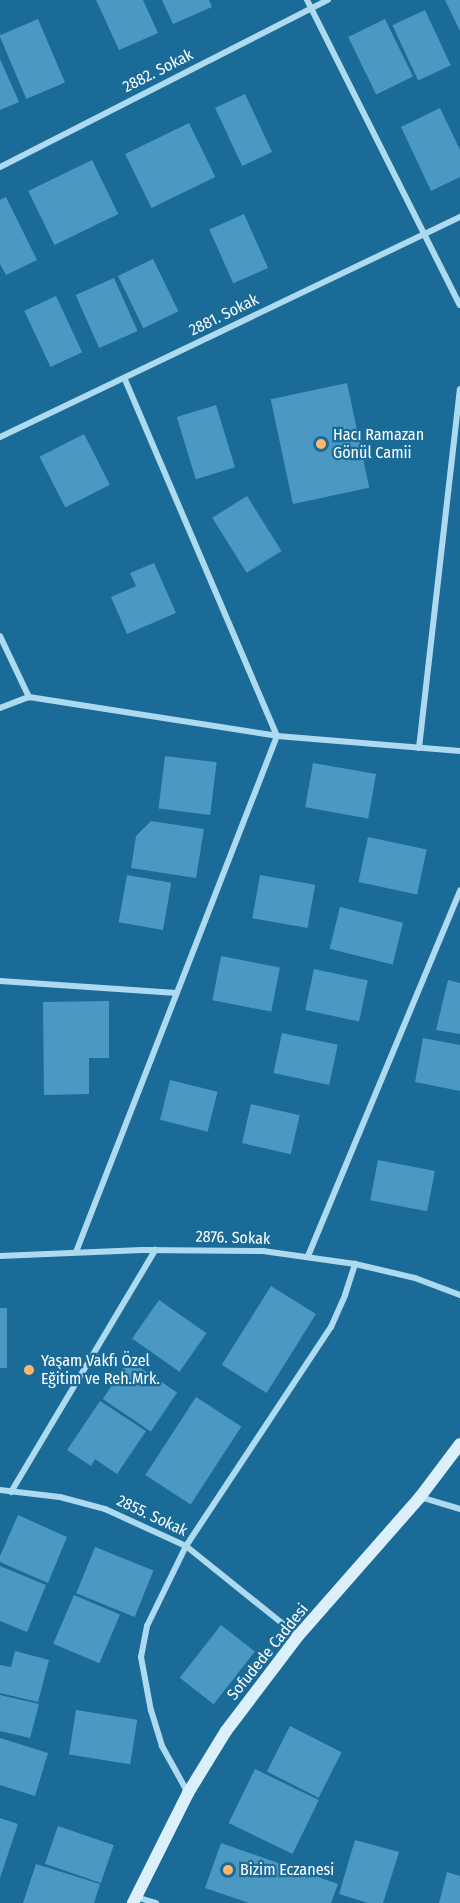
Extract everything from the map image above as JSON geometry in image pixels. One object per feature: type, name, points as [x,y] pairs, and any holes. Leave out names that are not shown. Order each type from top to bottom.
[{"type":"main road","name":"Sofudede Caddesi","points":[[134,1900],[188,1793],[226,1731],[298,1636],[420,1497],[460,1444]]},
{"type":"street","points":[[307,0],[460,305]]},
{"type":"street","name":"2882. Sokak","points":[[0,167],[328,0]]},
{"type":"street","name":"2881. Sokak","points":[[0,437],[460,217]]},
{"type":"street","points":[[76,1252],[277,736],[124,378]]},
{"type":"street","points":[[419,748],[460,389]]},
{"type":"street","points":[[453,455],[460,452]]},
{"type":"street","points":[[0,636],[29,697]]},
{"type":"street","points":[[0,708],[29,697],[277,736],[460,751]]},
{"type":"street","points":[[308,1256],[460,890]]},
{"type":"street","points":[[0,981],[177,993]]},
{"type":"street","points":[[11,1492],[155,1250]]},
{"type":"street","name":"2876. Sokak","points":[[0,1256],[155,1250],[263,1251],[355,1264],[415,1278],[460,1295]]},
{"type":"street","points":[[188,1793],[174,1773],[162,1746],[151,1711],[141,1657],[147,1626],[186,1546],[331,1327],[355,1264]]},
{"type":"street","name":"2855. Sokak","points":[[0,1490],[60,1497],[105,1509],[186,1546],[298,1636]]},
{"type":"street","points":[[420,1497],[460,1509]]},
{"type":"street","points":[[134,1900],[156,1903]]},
{"type":"building","points":[[96,0],[143,0],[158,33],[119,50]]},
{"type":"building","points":[[162,0],[209,0],[212,7],[173,24]]},
{"type":"building","points":[[445,0],[460,0],[460,31]]},
{"type":"building","points":[[425,10],[451,65],[418,80],[392,25]]},
{"type":"building","points":[[38,19],[65,83],[26,99],[0,35]]},
{"type":"building","points":[[385,19],[413,77],[376,94],[348,37]]},
{"type":"building","points":[[0,59],[19,102],[0,110]]},
{"type":"building","points":[[245,94],[272,152],[242,166],[215,108]]},
{"type":"building","points":[[440,108],[460,150],[460,177],[431,191],[401,127]]},
{"type":"building","points":[[189,123],[215,177],[151,208],[125,154]]},
{"type":"building","points":[[92,160],[118,214],[54,245],[28,191]]},
{"type":"building","points":[[6,197],[37,260],[6,275],[0,264],[0,200]]},
{"type":"building","points":[[244,214],[268,268],[233,283],[209,229]]},
{"type":"building","points":[[153,259],[178,311],[143,328],[118,276]]},
{"type":"building","points":[[114,278],[138,331],[99,348],[76,295]]},
{"type":"building","points":[[56,296],[82,352],[50,367],[24,311]]},
{"type":"building","name":"Hacı Ramazan Gönül Camii","points":[[347,383],[369,488],[293,504],[271,399]]},
{"type":"building","points":[[216,405],[235,467],[196,479],[177,417]]},
{"type":"building","points":[[84,434],[110,485],[65,507],[39,457]]},
{"type":"building","points":[[247,496],[281,551],[247,573],[212,518]]},
{"type":"building","points":[[154,563],[176,613],[127,634],[111,597],[136,586],[130,573]]},
{"type":"building","points":[[165,756],[217,762],[210,815],[159,809]]},
{"type":"building","points":[[313,763],[376,774],[368,818],[305,807]]},
{"type":"building","points":[[151,821],[204,829],[196,878],[131,868],[136,836]]},
{"type":"building","points":[[368,837],[427,849],[417,894],[358,882]]},
{"type":"building","points":[[127,875],[171,883],[163,930],[119,922]]},
{"type":"building","points":[[260,875],[315,885],[308,928],[252,918]]},
{"type":"building","points":[[340,907],[403,923],[393,964],[330,949]]},
{"type":"building","points":[[221,956],[280,967],[271,1012],[212,1000]]},
{"type":"building","points":[[314,969],[368,980],[359,1022],[305,1010]]},
{"type":"building","points":[[448,980],[460,983],[460,1034],[436,1030]]},
{"type":"building","points":[[109,1001],[109,1058],[89,1058],[89,1094],[44,1095],[43,1002]]},
{"type":"building","points":[[282,1033],[338,1045],[329,1085],[273,1073]]},
{"type":"building","points":[[423,1038],[460,1045],[460,1091],[415,1082]]},
{"type":"building","points":[[170,1080],[218,1092],[208,1132],[160,1120]]},
{"type":"building","points":[[251,1104],[300,1115],[291,1154],[242,1143]]},
{"type":"building","points":[[378,1160],[435,1171],[427,1211],[370,1200]]},
{"type":"building","points":[[271,1286],[316,1314],[267,1393],[222,1365]]},
{"type":"building","points":[[159,1300],[207,1333],[180,1372],[132,1339]]},
{"type":"building","points":[[0,1308],[7,1308],[7,1368],[0,1368]]},
{"type":"building","points":[[129,1360],[177,1392],[151,1431],[103,1399]]},
{"type":"building","points":[[196,1397],[241,1426],[191,1504],[145,1475]]},
{"type":"building","points":[[100,1401],[146,1431],[117,1474],[95,1459],[91,1466],[67,1450]]},
{"type":"building","points":[[18,1515],[67,1537],[48,1583],[0,1562],[0,1556]]},
{"type":"building","points":[[95,1547],[153,1571],[135,1617],[76,1593]]},
{"type":"building","points":[[0,1566],[46,1585],[27,1632],[0,1621]]},
{"type":"building","points":[[74,1595],[120,1615],[99,1663],[53,1644]]},
{"type":"building","points":[[221,1625],[255,1651],[214,1704],[180,1678]]},
{"type":"building","points":[[15,1651],[49,1660],[38,1702],[0,1693],[0,1665],[11,1667]]},
{"type":"building","points":[[0,1695],[39,1704],[30,1738],[0,1731]]},
{"type":"building","points":[[76,1710],[137,1720],[130,1764],[69,1754]]},
{"type":"building","points":[[290,1726],[342,1752],[319,1798],[267,1771]]},
{"type":"building","points":[[0,1738],[48,1753],[35,1796],[0,1785]]},
{"type":"building","points":[[255,1769],[319,1800],[293,1854],[229,1823]]},
{"type":"building","points":[[0,1818],[18,1824],[0,1878]]},
{"type":"building","points":[[58,1826],[114,1845],[101,1883],[45,1864]]},
{"type":"building","points":[[355,1840],[399,1852],[383,1903],[368,1903],[339,1894]]},
{"type":"building","points":[[221,1843],[338,1884],[331,1903],[249,1903],[205,1888]]},
{"type":"building","points":[[36,1864],[100,1884],[94,1903],[23,1903]]},
{"type":"building","points":[[447,1872],[460,1876],[460,1903],[439,1903]]},
{"type":"place","name":"Hacı Ramazan Gönül Camii","points":[[321,444]]},
{"type":"place","name":"Yaşam Vakfı Özel Eğitim ve Reh.Mrk.","points":[[29,1370]]},
{"type":"place","name":"Bizim Eczanesi","points":[[228,1870]]}]
